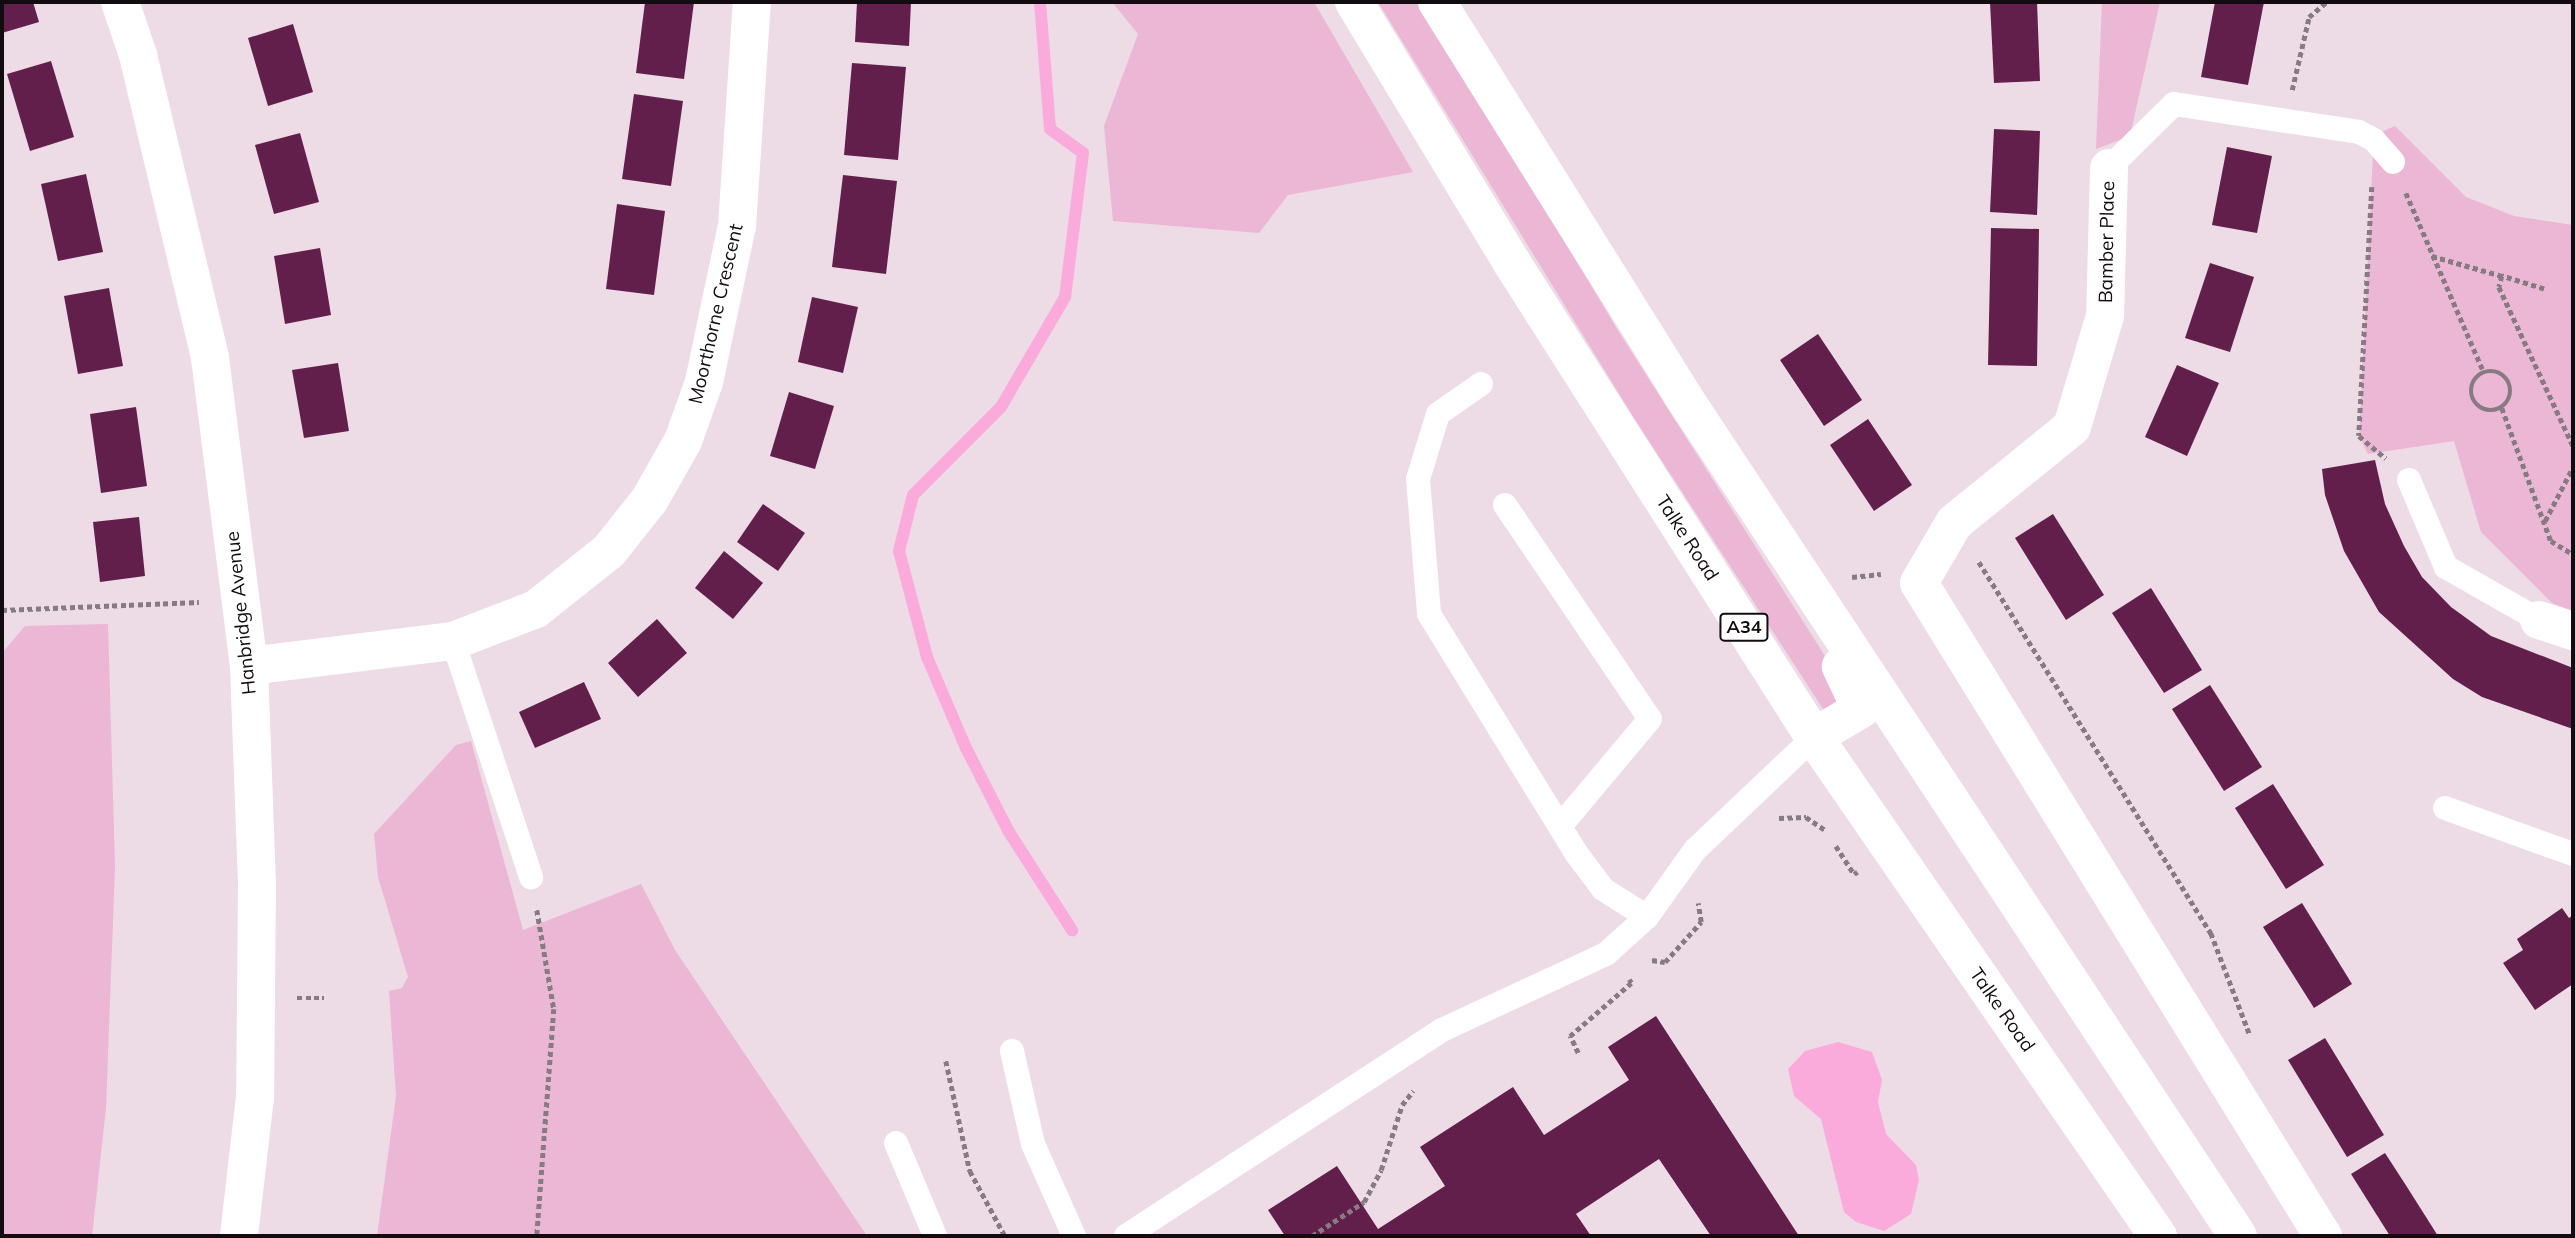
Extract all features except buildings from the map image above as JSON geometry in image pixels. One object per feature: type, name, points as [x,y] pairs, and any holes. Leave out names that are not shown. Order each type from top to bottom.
[{"type":"main road","name":"Hanbridge Avenue","points":[[120,2],[138,55],[210,358],[249,666],[257,883],[255,1097],[239,1236]]},
{"type":"main road","name":"Moorthorne Crescent","points":[[249,666],[453,641],[536,609],[609,551],[650,499],[683,441],[704,382],[737,226],[752,2]]},
{"type":"main road","name":"Talke Road","points":[[1354,2],[1512,263],[1814,737],[2158,1236]]},
{"type":"main road","points":[[1437,2],[1681,393],[2238,1236]]},
{"type":"main road","name":"Bamber Place","points":[[1954,523],[2072,427],[2105,316],[2109,168]]},
{"type":"main road","points":[[1681,393],[1861,702],[1859,712],[1814,737]]},
{"type":"main road","points":[[1954,523],[1919,583],[2323,1236]]},
{"type":"lane","name":"Bamber Place","points":[[2109,168],[2175,104],[2285,118],[2359,132],[2374,140]]},
{"type":"lane","points":[[2374,140],[2393,162]]},
{"type":"lane","points":[[1481,384],[1438,414],[1418,479],[1429,614],[1603,889],[1647,917]]},
{"type":"lane","points":[[2409,480],[2446,567],[2556,626]]},
{"type":"lane","points":[[1506,505],[1650,719],[1562,824]]},
{"type":"lane","points":[[453,641],[531,877]]},
{"type":"lane","points":[[1126,1236],[1442,1030],[1606,954],[1647,917],[1695,850],[1814,737]]},
{"type":"lane","points":[[2445,808],[2573,854]]},
{"type":"lane","points":[[1012,1051],[1033,1144],[1074,1236]]},
{"type":"lane","points":[[896,1143],[935,1236]]},
{"type":"path","points":[[2285,118],[2309,16],[2326,2]]},
{"type":"path","points":[[2374,140],[2359,436],[2409,480]]},
{"type":"path","points":[[2393,162],[2484,372]]},
{"type":"path","points":[[2432,256],[2544,289]]},
{"type":"path","points":[[2502,276],[2499,287],[2573,446]]},
{"type":"path","points":[[2497,371],[2508,379],[2510,398],[2502,408],[2489,411],[2473,400],[2471,386],[2484,372],[2497,371]]},
{"type":"path","points":[[2502,408],[2551,541],[2573,554]]},
{"type":"path","points":[[2545,522],[2573,467]]},
{"type":"path","points":[[1954,523],[2211,933],[2257,1054],[2227,1082]]},
{"type":"path","points":[[2,610],[242,601]]},
{"type":"path","points":[[1769,821],[1806,817],[1824,828],[1853,874],[1892,850]]},
{"type":"path","points":[[531,877],[554,1009],[537,1236]]},
{"type":"path","points":[[1641,961],[1665,962],[1701,922],[1697,893]]},
{"type":"path","points":[[1578,1053],[1570,1036],[1632,983],[1624,972]]},
{"type":"path","points":[[285,998],[324,998]]},
{"type":"path","points":[[946,1060],[970,1171],[1005,1236]]},
{"type":"shaded area","points":[[1112,2],[1314,2],[1413,172],[1288,195],[1259,233],[1113,221],[1104,126],[1138,34]]},
{"type":"shaded area","points":[[1378,2],[1423,2],[1617,329],[1855,703],[1829,718],[1634,418]]},
{"type":"shaded area","points":[[2102,2],[2160,2],[2130,136],[2096,149]]},
{"type":"shaded area","points":[[2395,126],[2466,197],[2514,216],[2573,225],[2573,611],[2552,603],[2481,532],[2454,441],[2368,454],[2359,436],[2374,135]]},
{"type":"shaded area","points":[[108,624],[115,867],[106,1108],[92,1236],[2,1236],[2,653],[25,626]]},
{"type":"shaded area","points":[[471,741],[523,930],[641,884],[675,950],[867,1236],[377,1236],[396,1096],[389,991],[402,988],[408,977],[378,877],[374,834],[456,745]]},
{"type":"shaded area","points":[[1838,1042],[1872,1052],[1882,1080],[1878,1102],[1886,1134],[1916,1165],[1919,1180],[1911,1214],[1884,1231],[1856,1222],[1844,1212],[1821,1119],[1794,1096],[1788,1069],[1805,1051]]},
{"type":"waterway","points":[[1040,2],[1050,129],[1083,153],[1065,297],[1001,407],[913,495],[899,551],[927,657],[966,748],[1009,832],[1072,930]]}]
